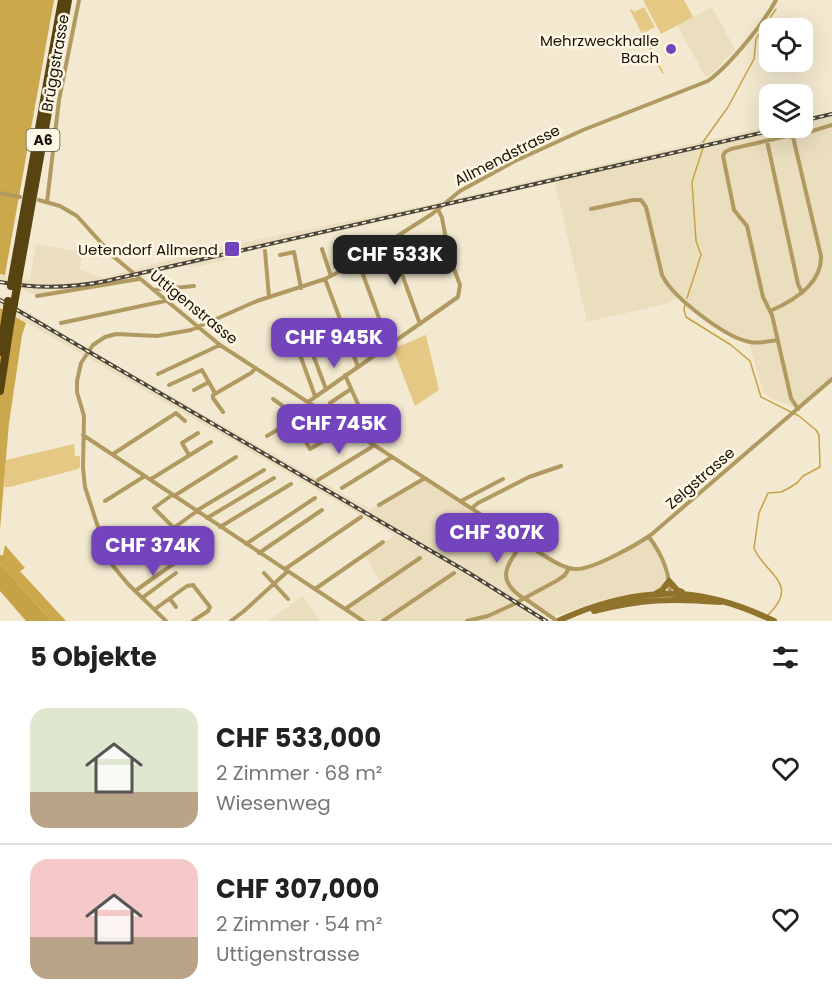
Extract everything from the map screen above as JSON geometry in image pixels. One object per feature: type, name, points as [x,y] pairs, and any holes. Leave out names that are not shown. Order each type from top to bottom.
[{"type":"highway","name":"A6","points":[[0,391],[14,283],[62,0]]},
{"type":"highway","name":"A6","points":[[14,283],[68,0]]},
{"type":"highway","name":"A6","points":[[0,352],[9,317]]},
{"type":"main road","points":[[655,594],[662,590],[669,581],[677,590],[686,594]]},
{"type":"main road","points":[[558,620],[610,602],[655,594],[727,603]]},
{"type":"main road","points":[[571,616],[628,603],[686,594],[716,598],[774,621]]},
{"type":"street","name":"Brüggstrasse","points":[[47,202],[60,100],[79,0]]},
{"type":"street","name":"Allmendstrasse","points":[[166,621],[117,573],[107,556],[84,483],[84,412],[77,392],[77,377],[83,359],[93,345],[116,333],[157,336],[198,327],[269,297],[331,276],[390,241],[438,209],[460,191],[527,154],[708,81],[737,51],[776,0]]},
{"type":"street","points":[[813,131],[832,125]]},
{"type":"street","points":[[787,138],[726,151],[723,156],[734,210],[747,226],[763,297],[771,311],[791,398],[797,410]]},
{"type":"street","points":[[771,311],[802,293],[819,270],[821,256],[794,138]]},
{"type":"street","points":[[767,141],[798,284],[802,293]]},
{"type":"street","points":[[0,193],[20,197]]},
{"type":"street","name":"Uttigenstrasse","points":[[39,200],[63,207],[77,216],[111,254],[220,345],[346,424],[374,445],[523,542]]},
{"type":"street","points":[[591,209],[641,200],[646,207],[662,275],[666,283],[702,317],[741,340],[757,343],[778,340]]},
{"type":"street","points":[[308,402],[455,300],[460,293],[460,285],[449,255],[438,209]]},
{"type":"street","points":[[390,241],[420,324]]},
{"type":"street","points":[[322,249],[331,276]]},
{"type":"street","points":[[266,251],[269,297]]},
{"type":"street","points":[[280,255],[294,252],[301,288]]},
{"type":"street","points":[[358,261],[389,345]]},
{"type":"street","points":[[37,296],[140,279]]},
{"type":"street","points":[[325,279],[358,367]]},
{"type":"street","points":[[154,290],[194,286]]},
{"type":"street","points":[[61,323],[166,300]]},
{"type":"street","points":[[308,339],[326,389]]},
{"type":"street","points":[[159,374],[220,345]]},
{"type":"street","points":[[300,355],[315,396]]},
{"type":"street","points":[[223,412],[213,398],[215,393],[256,368]]},
{"type":"street","points":[[169,386],[202,370],[215,393]]},
{"type":"street","points":[[273,399],[286,408],[310,449],[340,431],[360,411],[345,375]]},
{"type":"street","name":"Zelgstrasse","points":[[467,621],[488,616],[512,605],[561,579],[569,568],[579,570],[589,567],[649,537],[832,380]]},
{"type":"street","points":[[194,390],[209,382]]},
{"type":"street","points":[[330,403],[351,388]]},
{"type":"street","points":[[267,436],[314,406]]},
{"type":"street","points":[[113,454],[176,413],[185,421]]},
{"type":"street","points":[[189,455],[182,443],[198,433]]},
{"type":"street","points":[[83,435],[363,621]]},
{"type":"street","points":[[152,479],[211,442]]},
{"type":"street","points":[[318,480],[374,445]]},
{"type":"street","points":[[342,488],[392,457]]},
{"type":"street","points":[[236,458],[154,508],[173,527],[264,470]]},
{"type":"street","points":[[472,508],[524,479],[561,466]]},
{"type":"street","points":[[105,501],[146,476]]},
{"type":"street","points":[[207,518],[274,478]]},
{"type":"street","points":[[379,505],[425,478]]},
{"type":"street","points":[[461,501],[502,479]]},
{"type":"street","points":[[220,527],[291,484]]},
{"type":"street","points":[[246,544],[315,498]]},
{"type":"street","points":[[259,553],[322,510]]},
{"type":"street","points":[[231,621],[274,584],[286,570],[361,517]]},
{"type":"street","points":[[649,537],[661,556],[669,581],[670,596]]},
{"type":"street","points":[[315,589],[383,542]]},
{"type":"street","points":[[558,620],[520,596],[507,584],[505,575],[523,542],[569,568]]},
{"type":"street","points":[[345,609],[420,558]]},
{"type":"street","points":[[135,591],[176,562]]},
{"type":"street","points":[[142,598],[176,573]]},
{"type":"street","points":[[264,573],[288,599]]},
{"type":"street","points":[[383,621],[454,573]]},
{"type":"street","points":[[155,609],[187,586],[193,585],[210,607],[208,611],[193,621]]},
{"type":"street","points":[[170,598],[176,607]]},
{"type":"shaded area","points":[[0,0],[54,0],[5,275],[0,274]]},
{"type":"shaded area","points":[[643,0],[684,0],[693,17],[661,34]]},
{"type":"shaded area","points":[[644,7],[655,27],[645,32],[642,29],[664,73],[662,74],[630,10],[634,12]]},
{"type":"shaded area","points":[[712,7],[735,49],[706,78],[677,25]]},
{"type":"shaded area","points":[[832,112],[832,379],[798,409],[763,393],[750,345],[707,322],[679,298],[665,304],[587,322],[555,182],[231,256],[231,259],[191,268],[190,265],[140,278],[37,296],[21,288],[0,284],[0,274],[7,278],[30,280],[36,244],[82,252],[80,270],[104,278],[202,251],[436,203],[759,128],[759,138],[813,138],[813,116]]},
{"type":"shaded area","points":[[0,296],[97,354],[370,509],[425,478],[564,566],[582,569],[618,554],[649,537],[661,556],[670,589],[603,600],[552,617],[527,600],[522,602],[549,621],[363,621],[345,609],[382,584],[364,555],[395,535],[0,307]]},
{"type":"shaded area","points":[[0,308],[26,323],[22,335],[9,423],[0,530]]},
{"type":"shaded area","points":[[426,335],[439,390],[415,406],[393,349]]},
{"type":"shaded area","points":[[74,444],[75,456],[80,456],[78,469],[4,487],[6,460]]},
{"type":"shaded area","points":[[5,545],[25,568],[20,571],[66,621],[51,621],[0,563],[0,555],[3,555]]},
{"type":"shaded area","points":[[0,563],[51,621],[26,621],[0,591]]},
{"type":"shaded area","points":[[303,596],[320,621],[268,621]]},
{"type":"waterway","points":[[703,142],[728,107],[754,59],[756,39],[776,9]]},
{"type":"waterway","points":[[687,298],[701,255],[696,241],[692,182],[703,148]]},
{"type":"waterway","points":[[685,304],[686,317],[731,345],[750,361],[761,397],[799,416],[819,435],[820,467],[803,476],[789,488],[781,492],[768,493],[759,513],[754,548],[781,587],[781,595],[777,604],[768,615]]},
{"type":"railway","points":[[813,118],[832,114]]},
{"type":"railway","points":[[0,282],[53,287],[106,281],[759,133]]},
{"type":"railway","points":[[0,300],[469,573],[546,621]]},
{"type":"place","name":"Mehrzweckhalle Bach","points":[[671,49]]},
{"type":"place","name":"Uetendorf Allmend","points":[[232,249]]}]
